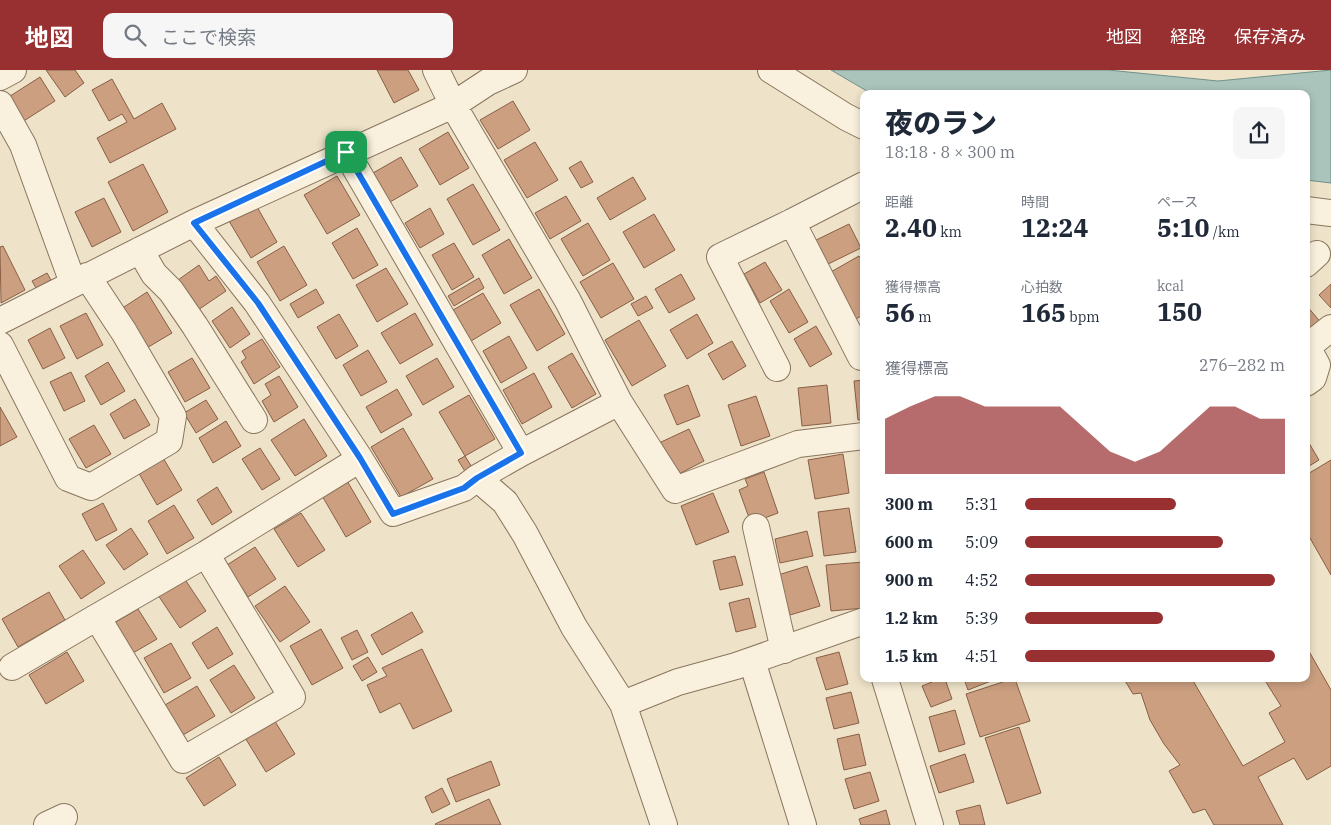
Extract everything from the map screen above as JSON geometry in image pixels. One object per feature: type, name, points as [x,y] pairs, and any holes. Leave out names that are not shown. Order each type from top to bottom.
[{"type":"street","points":[[0,76],[13,70]]},
{"type":"street","points":[[436,70],[453,105],[568,301],[620,402],[675,490],[798,444],[860,436]]},
{"type":"street","points":[[0,321],[194,223],[346,152],[453,105],[488,82],[514,70]]},
{"type":"street","points":[[771,70],[860,124]]},
{"type":"street","points":[[0,104],[23,145],[80,280],[124,332],[173,416],[169,441],[91,487],[68,478],[0,345]]},
{"type":"street","points":[[346,152],[521,453]]},
{"type":"street","points":[[777,368],[720,257],[792,222],[860,194]]},
{"type":"street","points":[[1310,210],[1331,213]]},
{"type":"street","points":[[792,222],[860,355]]},
{"type":"street","points":[[194,223],[258,303],[360,458],[393,514],[464,488],[477,478],[521,453],[620,402]]},
{"type":"street","points":[[140,250],[154,274],[171,291],[195,326],[254,420]]},
{"type":"street","points":[[1310,345],[1331,328]]},
{"type":"street","points":[[1310,352],[1317,365],[1313,378],[1310,380]]},
{"type":"street","points":[[12,667],[206,554],[360,458]]},
{"type":"street","points":[[477,478],[505,502],[525,534],[574,627],[623,704],[664,825]]},
{"type":"street","points":[[756,527],[784,650]]},
{"type":"street","points":[[97,617],[183,760],[292,697],[206,554]]},
{"type":"street","points":[[623,704],[678,682],[752,661],[860,622]]},
{"type":"street","points":[[752,661],[803,825]]},
{"type":"street","points":[[887,682],[930,825]]},
{"type":"water","points":[[831,70],[1108,70],[1218,81],[1331,70],[1331,183],[1310,180],[1310,90],[865,90]]},
{"type":"building","points":[[46,70],[75,70],[84,83],[65,97]]},
{"type":"building","points":[[377,70],[408,70],[419,90],[394,103]]},
{"type":"building","points":[[40,77],[55,101],[19,124],[4,100]]},
{"type":"building","points":[[112,79],[134,119],[162,103],[176,129],[110,163],[97,138],[127,122],[122,114],[109,121],[92,90]]},
{"type":"building","points":[[513,101],[530,130],[498,149],[480,120]]},
{"type":"building","points":[[448,132],[469,168],[440,185],[419,149]]},
{"type":"building","points":[[535,142],[558,180],[527,198],[504,160]]},
{"type":"building","points":[[401,157],[418,186],[390,202],[373,173]]},
{"type":"building","points":[[581,161],[593,182],[581,188],[569,168]]},
{"type":"building","points":[[143,164],[168,212],[133,231],[108,182]]},
{"type":"building","points":[[337,176],[360,215],[327,234],[304,195]]},
{"type":"building","points":[[633,177],[646,199],[610,220],[597,198]]},
{"type":"building","points":[[473,184],[500,230],[473,245],[447,199]]},
{"type":"building","points":[[566,196],[581,221],[550,239],[535,213]]},
{"type":"building","points":[[104,198],[121,232],[92,247],[75,212]]},
{"type":"building","points":[[256,205],[277,242],[251,258],[229,221]]},
{"type":"building","points":[[430,208],[444,234],[420,248],[405,223]]},
{"type":"building","points":[[654,214],[675,250],[644,268],[623,232]]},
{"type":"building","points":[[588,223],[610,260],[583,276],[561,239]]},
{"type":"building","points":[[849,224],[860,248],[822,267],[810,243]]},
{"type":"building","points":[[357,228],[378,265],[353,279],[332,243]]},
{"type":"building","points":[[509,239],[532,278],[504,294],[482,255]]},
{"type":"building","points":[[454,243],[474,277],[452,290],[432,255]]},
{"type":"building","points":[[3,246],[25,290],[1,303],[0,247]]},
{"type":"building","points":[[284,246],[307,285],[280,301],[257,262]]},
{"type":"building","points":[[859,256],[860,316],[856,319],[829,273]]},
{"type":"building","points":[[765,262],[782,290],[760,303],[744,274]]},
{"type":"building","points":[[613,263],[634,299],[601,318],[580,282]]},
{"type":"building","points":[[199,265],[209,281],[216,276],[226,291],[198,310],[178,280]]},
{"type":"building","points":[[386,268],[408,304],[377,322],[356,285]]},
{"type":"building","points":[[47,273],[51,280],[36,288],[32,281]]},
{"type":"building","points":[[681,274],[695,299],[669,313],[655,289]]},
{"type":"building","points":[[479,278],[484,288],[454,306],[448,296]]},
{"type":"building","points":[[1331,284],[1331,308],[1319,295]]},
{"type":"building","points":[[316,289],[324,303],[298,318],[290,304]]},
{"type":"building","points":[[539,289],[565,334],[537,351],[510,305]]},
{"type":"building","points":[[789,289],[808,322],[789,333],[770,301]]},
{"type":"building","points":[[147,292],[172,333],[145,349],[121,309]]},
{"type":"building","points":[[483,293],[501,323],[471,341],[453,310]]},
{"type":"building","points":[[646,296],[653,308],[638,316],[631,304]]},
{"type":"building","points":[[232,307],[250,334],[230,348],[212,321]]},
{"type":"building","points":[[1310,310],[1323,325],[1310,335]]},
{"type":"building","points":[[86,313],[103,345],[77,359],[60,326]]},
{"type":"building","points":[[415,313],[433,345],[400,364],[381,333]]},
{"type":"building","points":[[339,314],[358,346],[336,359],[317,327]]},
{"type":"building","points":[[697,314],[713,343],[687,359],[670,330]]},
{"type":"building","points":[[639,320],[666,366],[632,386],[605,340]]},
{"type":"building","points":[[816,326],[832,354],[810,367],[794,339]]},
{"type":"building","points":[[50,328],[65,358],[43,369],[28,340]]},
{"type":"building","points":[[509,336],[527,368],[501,383],[483,351]]},
{"type":"building","points":[[262,339],[280,367],[254,384],[241,362],[246,358],[242,351]]},
{"type":"building","points":[[732,341],[746,366],[723,380],[708,354]]},
{"type":"building","points":[[368,350],[387,382],[361,396],[343,365]]},
{"type":"building","points":[[572,353],[596,394],[572,408],[548,367]]},
{"type":"building","points":[[192,358],[210,388],[185,402],[168,372]]},
{"type":"building","points":[[437,358],[454,387],[423,405],[406,376]]},
{"type":"building","points":[[108,362],[125,391],[101,405],[85,376]]},
{"type":"building","points":[[71,372],[85,401],[64,411],[50,382]]},
{"type":"building","points":[[534,373],[552,407],[522,424],[503,390]]},
{"type":"building","points":[[279,376],[298,407],[274,422],[262,401],[271,395],[265,384]]},
{"type":"building","points":[[860,380],[860,420],[858,420],[854,381]]},
{"type":"building","points":[[688,385],[700,416],[677,425],[664,395]]},
{"type":"building","points":[[827,385],[831,423],[802,426],[798,388]]},
{"type":"building","points":[[397,389],[412,415],[381,433],[366,407]]},
{"type":"building","points":[[469,395],[495,439],[465,456],[439,412]]},
{"type":"building","points":[[756,396],[770,436],[741,446],[728,405]]},
{"type":"building","points":[[135,399],[150,425],[124,439],[110,414]]},
{"type":"building","points":[[206,400],[218,419],[196,433],[184,413]]},
{"type":"building","points":[[0,407],[17,437],[0,446]]},
{"type":"building","points":[[304,419],[327,456],[295,476],[271,440]]},
{"type":"building","points":[[226,421],[241,446],[213,463],[199,438]]},
{"type":"building","points":[[94,425],[111,454],[86,468],[69,439]]},
{"type":"building","points":[[403,428],[433,479],[401,497],[371,447]]},
{"type":"building","points":[[689,429],[704,461],[675,476],[659,443]]},
{"type":"building","points":[[1310,445],[1319,460],[1310,466]]},
{"type":"building","points":[[260,448],[280,479],[262,490],[242,459]]},
{"type":"building","points":[[843,454],[849,493],[815,499],[808,460]]},
{"type":"building","points":[[162,456],[182,490],[157,505],[137,470]]},
{"type":"building","points":[[465,456],[473,469],[466,473],[458,460]]},
{"type":"building","points":[[1331,460],[1331,575],[1310,538],[1310,473]]},
{"type":"building","points":[[764,472],[778,513],[751,523],[739,490],[748,486],[745,479]]},
{"type":"building","points":[[346,479],[371,522],[346,537],[321,494]]},
{"type":"building","points":[[217,487],[232,512],[212,525],[197,500]]},
{"type":"building","points":[[713,493],[729,532],[696,545],[681,506]]},
{"type":"building","points":[[103,503],[117,530],[96,541],[82,514]]},
{"type":"building","points":[[174,505],[194,538],[167,554],[148,521]]},
{"type":"building","points":[[849,508],[856,552],[824,556],[818,512]]},
{"type":"building","points":[[301,513],[325,550],[298,567],[274,529]]},
{"type":"building","points":[[131,528],[148,554],[124,570],[106,545]]},
{"type":"building","points":[[807,531],[813,556],[780,563],[775,539]]},
{"type":"building","points":[[255,547],[276,579],[248,597],[227,565]]},
{"type":"building","points":[[83,550],[105,583],[81,599],[59,566]]},
{"type":"building","points":[[735,556],[743,585],[720,590],[713,561]]},
{"type":"building","points":[[860,562],[860,608],[831,611],[826,565]]},
{"type":"building","points":[[807,566],[820,606],[790,615],[778,575]]},
{"type":"building","points":[[184,578],[206,611],[180,628],[158,595]]},
{"type":"building","points":[[285,586],[310,622],[280,642],[255,606]]},
{"type":"building","points":[[49,592],[65,620],[18,647],[2,619]]},
{"type":"building","points":[[749,598],[756,627],[736,632],[729,603]]},
{"type":"building","points":[[138,609],[157,639],[133,653],[114,623]]},
{"type":"building","points":[[412,612],[423,632],[382,655],[371,635]]},
{"type":"building","points":[[217,627],[233,654],[208,669],[192,643]]},
{"type":"building","points":[[321,629],[343,668],[312,685],[290,646]]},
{"type":"building","points":[[357,630],[368,652],[352,660],[341,638]]},
{"type":"building","points":[[171,643],[191,678],[164,693],[144,658]]},
{"type":"building","points":[[422,649],[452,711],[413,729],[400,703],[380,713],[367,685],[387,676],[382,668]]},
{"type":"building","points":[[67,652],[84,681],[46,704],[29,675]]},
{"type":"building","points":[[839,652],[848,684],[826,690],[816,658]]},
{"type":"building","points":[[1310,653],[1331,690],[1331,766],[1307,780],[1294,758],[1258,777],[1283,825],[1214,825],[1205,809],[1193,813],[1169,771],[1180,765],[1164,744],[1150,720],[1141,693],[1133,694],[1126,682],[1194,682],[1243,766],[1285,742],[1269,713],[1281,706],[1266,682],[1310,682]]},
{"type":"building","points":[[368,657],[377,672],[362,681],[353,666]]},
{"type":"building","points":[[234,665],[255,698],[231,713],[210,680]]},
{"type":"building","points":[[932,682],[946,682],[952,699],[931,707],[922,686]]},
{"type":"building","points":[[965,682],[988,682],[968,690]]},
{"type":"building","points":[[1003,682],[1016,682],[1030,721],[980,737],[966,694]]},
{"type":"building","points":[[197,686],[215,716],[183,735],[165,705]]},
{"type":"building","points":[[851,692],[859,723],[834,729],[826,698]]},
{"type":"building","points":[[955,710],[965,744],[939,752],[929,717]]},
{"type":"building","points":[[273,718],[295,754],[266,772],[244,736]]},
{"type":"building","points":[[1019,727],[1041,793],[1007,804],[985,738]]},
{"type":"building","points":[[859,734],[866,765],[844,770],[837,739]]},
{"type":"building","points":[[965,754],[974,782],[939,793],[930,766]]},
{"type":"building","points":[[219,757],[236,785],[204,806],[186,778]]},
{"type":"building","points":[[491,761],[500,785],[456,802],[447,779]]},
{"type":"building","points":[[870,772],[879,801],[854,809],[845,779]]},
{"type":"building","points":[[442,788],[450,804],[432,813],[425,797]]},
{"type":"building","points":[[489,799],[501,825],[435,824]]},
{"type":"building","points":[[980,805],[985,825],[960,825],[956,811]]},
{"type":"building","points":[[886,810],[890,825],[861,825],[859,819]]},
{"type":"route","points":[[346,152],[521,453],[477,478],[464,488],[393,514],[360,458],[258,303],[194,223],[346,152]]}]
